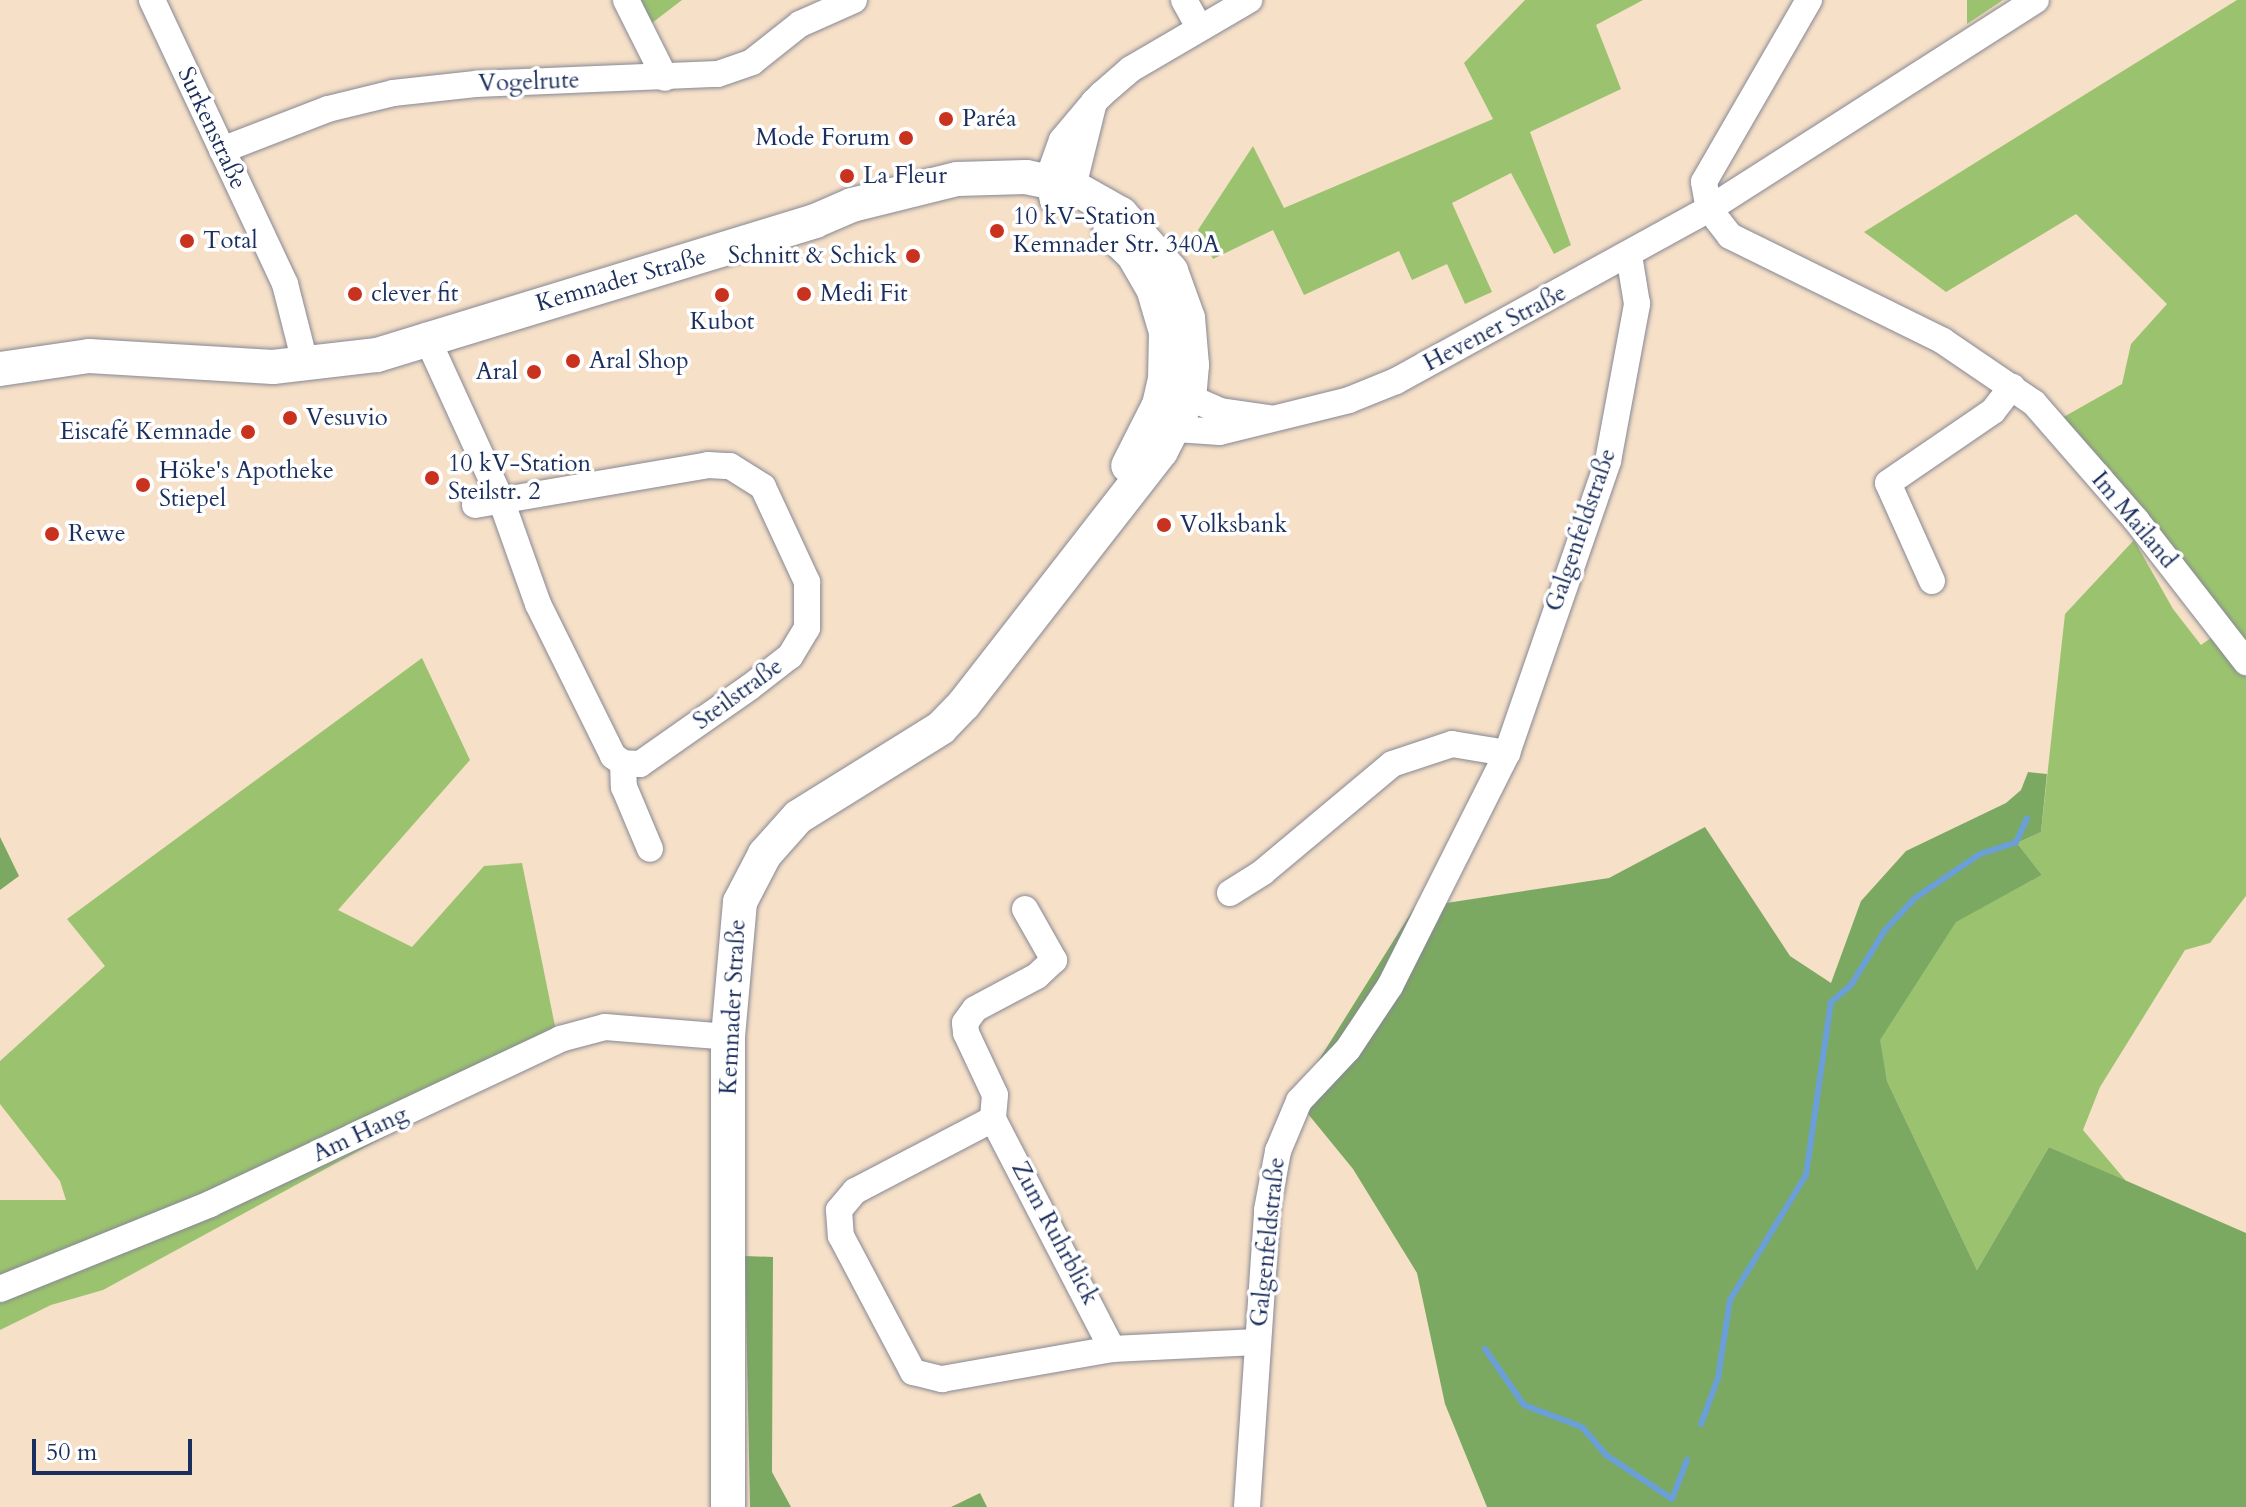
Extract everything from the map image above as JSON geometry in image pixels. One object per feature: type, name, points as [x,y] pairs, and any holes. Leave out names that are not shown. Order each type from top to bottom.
[{"type":"main road","name":"Kemnader Straße","points":[[0,350],[204,365],[377,355],[426,336],[815,221],[960,196],[1058,189],[1093,220],[1140,246],[1166,332],[1165,379],[1174,410],[1105,517],[1031,620],[941,728],[815,804],[774,842],[740,902],[728,1037],[728,1507]]},
{"type":"main road","name":"Kemnader Straße","points":[[0,369],[44,352]]},
{"type":"street","name":"Surkenstraße","points":[[152,0],[285,284],[302,357]]},
{"type":"street","points":[[626,0],[665,78]]},
{"type":"street","name":"Vogelrute","points":[[222,150],[328,109],[393,93],[476,84],[718,74],[752,62],[800,24],[829,15],[854,0]]},
{"type":"street","points":[[1184,0],[1199,27]]},
{"type":"street","points":[[1058,189],[1094,102],[1131,69],[1249,0]]},
{"type":"street","points":[[1709,209],[1704,182],[1809,0]]},
{"type":"street","name":"Hevener Straße","points":[[1174,410],[1210,433],[1349,400],[1396,381],[1709,209],[2036,0]]},
{"type":"street","name":"Im Mailand","points":[[1709,209],[1730,236],[1919,329],[2034,403],[2136,520],[2246,662]]},
{"type":"street","name":"Galgenfeldstraße","points":[[1247,1507],[1267,1210],[1285,1129],[1299,1101],[1348,1049],[1390,986],[1507,753],[1608,461],[1637,304],[1629,255]]},
{"type":"street","points":[[426,336],[488,502],[613,756],[623,763],[624,787],[650,849]]},
{"type":"street","points":[[1932,581],[1888,483],[1993,411],[2012,387]]},
{"type":"street","name":"Steilstraße","points":[[488,502],[529,499],[708,465],[730,466],[763,487],[781,521],[807,582],[811,607],[807,628],[790,656],[640,764],[623,763]]},
{"type":"street","points":[[1230,893],[1263,872],[1392,764],[1452,744],[1507,753]]},
{"type":"street","name":"Zum Ruhrblick","points":[[1025,909],[1054,960],[1037,976],[975,1009],[965,1023],[968,1042],[995,1095],[993,1119],[1112,1349]]},
{"type":"street","name":"Am Hang","points":[[0,1289],[210,1204],[560,1039],[605,1027],[728,1037]]},
{"type":"street","points":[[993,1119],[844,1201],[838,1225],[913,1372],[925,1378],[1112,1349],[1257,1342]]},
{"type":"green space","points":[[632,0],[682,0],[648,26]]},
{"type":"green space","points":[[1525,0],[1643,0],[1596,25],[1621,89],[1530,132],[1571,245],[1554,254],[1511,173],[1452,203],[1492,292],[1465,304],[1447,264],[1412,280],[1399,251],[1304,295],[1273,230],[1213,259],[1198,230],[1253,146],[1284,208],[1493,119],[1464,63]]},
{"type":"green space","points":[[1967,0],[2003,0],[1967,24]]},
{"type":"green space","points":[[2237,0],[2246,0],[2246,896],[2210,943],[2185,950],[2100,1087],[2083,1130],[2126,1181],[2049,1147],[1977,1270],[1887,1081],[1879,1040],[1956,921],[2042,875],[2017,843],[2041,832],[2065,614],[2134,540],[2173,609],[2201,645],[2229,625],[2060,419],[2122,384],[2131,344],[2167,304],[2076,214],[1946,292],[1864,232]]},
{"type":"green space","points":[[422,658],[470,760],[338,910],[412,947],[484,866],[522,863],[556,1031],[206,1197],[0,1282],[0,1200],[66,1200],[60,1181],[0,1104],[0,1061],[105,966],[67,919]]},
{"type":"green space","points":[[2028,772],[2047,774],[2041,832],[2017,843],[2042,875],[1956,922],[1880,1040],[1887,1081],[1977,1270],[2049,1147],[2246,1233],[2246,1507],[1487,1507],[1445,1404],[1417,1273],[1353,1169],[1295,1098],[1414,908],[1609,878],[1705,827],[1790,956],[1831,983],[1861,901],[1906,851],[2006,803],[2021,790]]},
{"type":"green space","points":[[0,837],[19,876],[0,890]]},
{"type":"green space","points":[[419,1118],[103,1290],[51,1305],[0,1330],[0,1297]]},
{"type":"green space","points":[[745,1256],[773,1257],[772,1472],[791,1507],[750,1507]]},
{"type":"green space","points":[[980,1493],[987,1507],[951,1507]]},
{"type":"waterway","points":[[1701,1424],[1718,1378],[1730,1300],[1806,1175],[1831,1002],[1851,985],[1885,930],[1915,898],[1980,854],[2016,842],[2027,818]]},
{"type":"waterway","points":[[1485,1349],[1524,1405],[1582,1427],[1606,1455],[1672,1499]]},
{"type":"waterway","points":[[1672,1499],[1687,1460]]},
{"type":"place","name":"Paréa","points":[[946,119]]},
{"type":"place","name":"Mode Forum","points":[[906,138]]},
{"type":"place","name":"La Fleur","points":[[847,176]]},
{"type":"place","name":"10 kV-Station Kemnader Str. 340A","points":[[997,231]]},
{"type":"place","name":"Total","points":[[187,241]]},
{"type":"place","name":"Schnitt & Schick","points":[[913,256]]},
{"type":"place","name":"clever fit","points":[[355,294]]},
{"type":"place","name":"Medi Fit","points":[[804,294]]},
{"type":"place","name":"Kubot","points":[[722,295]]},
{"type":"place","name":"Aral Shop","points":[[573,361]]},
{"type":"place","name":"Aral","points":[[534,372]]},
{"type":"place","name":"Vesuvio","points":[[290,418]]},
{"type":"place","name":"Eiscafé Kemnade","points":[[248,432]]},
{"type":"place","name":"10 kV-Station Steilstr. 2","points":[[432,478]]},
{"type":"place","name":"Höke's Apotheke Stiepel","points":[[143,485]]},
{"type":"place","name":"Volksbank","points":[[1164,525]]},
{"type":"place","name":"Rewe","points":[[52,534]]}]
